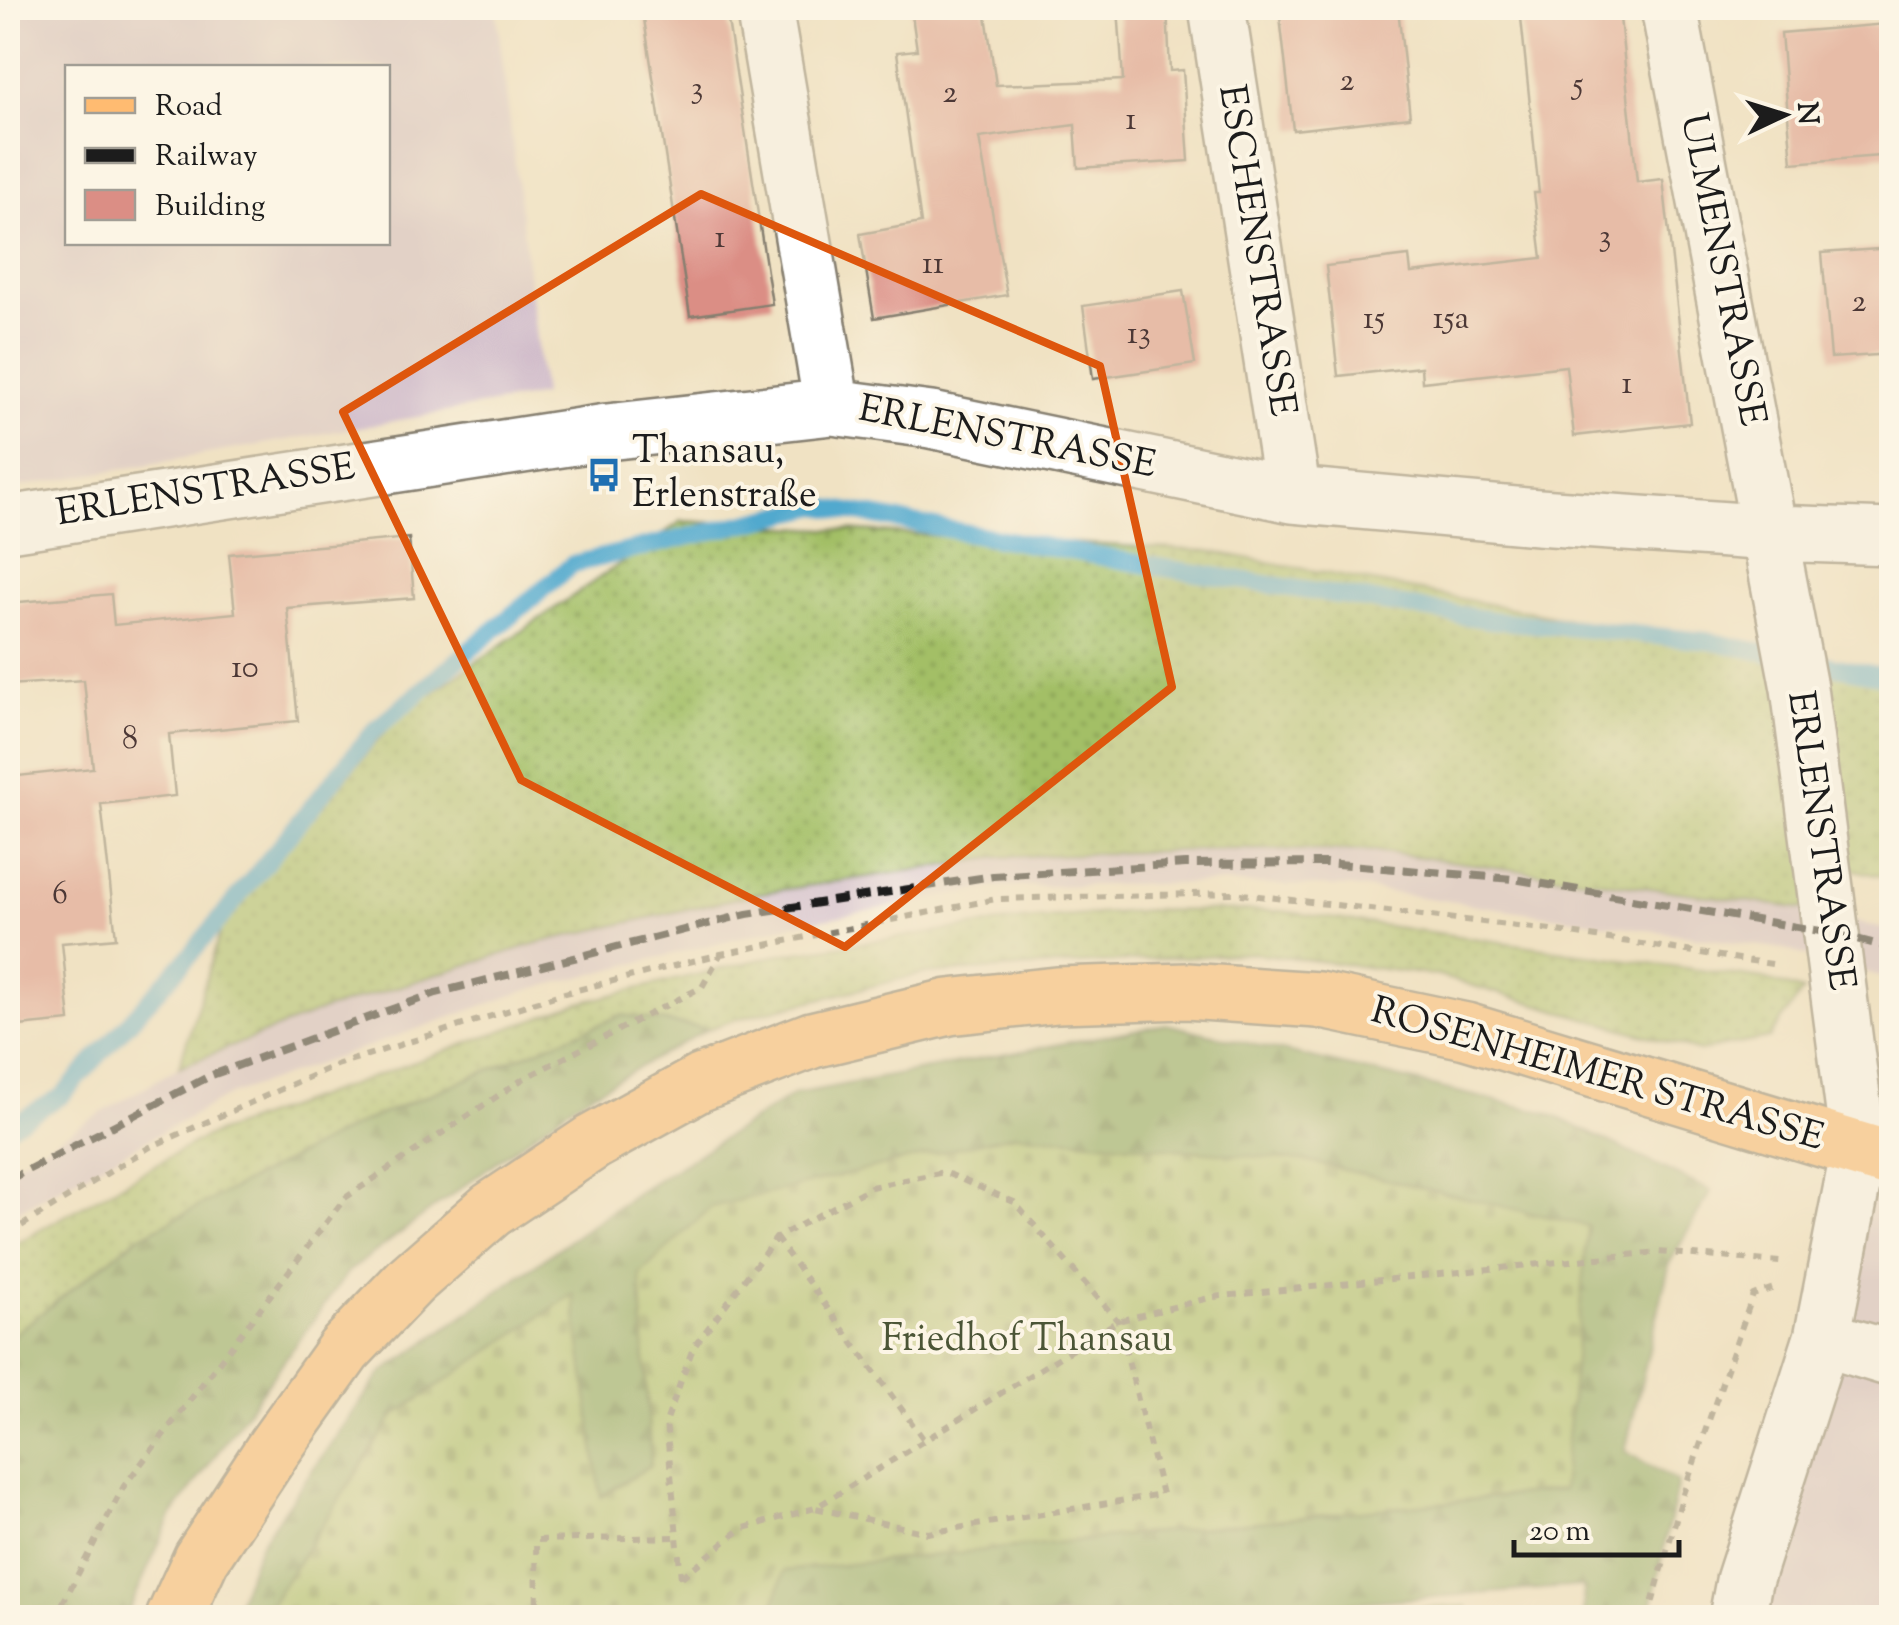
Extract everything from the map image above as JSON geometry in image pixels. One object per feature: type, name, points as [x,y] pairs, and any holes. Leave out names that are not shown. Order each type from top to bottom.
[{"type":"main road","name":"ROSENHEIMER STRASSE","points":[[174,1618],[201,1560],[274,1448],[344,1350],[410,1280],[490,1210],[594,1142],[698,1084],[812,1040],[949,1006],[1057,995],[1188,991],[1318,1000],[1466,1031],[1875,1155]]},
{"type":"street","points":[[764,8],[832,407]]},
{"type":"street","name":"ESCHENSTRASSE","points":[[1218,8],[1293,495]]},
{"type":"street","name":"ULMENSTRASSE","points":[[1669,8],[1772,534]]},
{"type":"street","name":"ERLENSTRASSE","points":[[8,524],[607,432],[832,407],[931,420],[1293,495],[1772,534],[1892,537]]},
{"type":"street","name":"ERLENSTRASSE","points":[[1736,1618],[1744,1581],[1822,1338],[1836,1266],[1875,1155],[1772,534]]},
{"type":"street","points":[[1822,1338],[1892,1359]]},
{"type":"path","points":[[55,1618],[124,1486],[346,1198],[523,1079],[702,987],[721,954]]},
{"type":"path","points":[[816,1508],[928,1532],[1162,1494],[1118,1321],[1014,1202],[944,1172],[872,1187],[776,1238],[693,1348],[666,1422],[680,1578],[741,1529],[816,1508],[1118,1321],[1213,1297],[1658,1252],[1836,1266]]},
{"type":"path","points":[[776,1238],[925,1440]]},
{"type":"path","points":[[1648,1618],[1683,1494],[1753,1295],[1836,1266]]},
{"type":"path","points":[[537,1618],[536,1540],[677,1537]]},
{"type":"path","points":[[1234,1618],[1285,1614]]},
{"type":"highlighted area","points":[[701,194],[1100,366],[1172,687],[845,947],[521,780],[343,412]]},
{"type":"shaded area","points":[[8,8],[496,8],[543,395],[8,489]]},
{"type":"shaded area","points":[[1225,849],[1375,851],[1805,909],[1891,931],[1891,979],[1782,949],[1351,887],[1212,883],[998,887],[781,927],[525,991],[230,1095],[8,1216],[8,1168],[179,1067],[324,1010],[541,942],[760,893],[1001,857]]},
{"type":"shaded area","points":[[1866,1198],[1891,1204],[1891,1617],[1741,1618]]},
{"type":"green space","points":[[682,521],[1210,551],[1891,680],[1891,879],[1811,859],[1805,909],[1375,851],[1225,849],[1001,857],[760,893],[541,942],[324,1010],[179,1067],[223,923],[398,716]]},
{"type":"green space","points":[[1148,910],[1281,911],[1764,979],[1803,991],[1769,1038],[1700,1051],[1438,976],[1253,953],[922,974],[708,1029],[622,1015],[365,1121],[139,1237],[8,1339],[8,1248],[205,1137],[579,1003],[782,954],[1021,920]]},
{"type":"green space","points":[[622,1015],[708,1029],[578,1101],[348,1272],[171,1517],[126,1617],[8,1617],[8,1339],[139,1237],[365,1121]]},
{"type":"green space","points":[[1166,1024],[1548,1113],[1711,1191],[1670,1262],[1625,1451],[1678,1482],[1649,1617],[1584,1617],[1583,1586],[1160,1617],[771,1617],[783,1571],[1562,1490],[640,1274],[651,1465],[600,1497],[572,1295],[394,1416],[262,1617],[231,1618],[261,1542],[381,1374],[642,1189],[795,1094]]},
{"type":"green space","name":"Friedhof Thansau","points":[[1015,1134],[1305,1161],[1588,1226],[1562,1490],[784,1571],[771,1617],[262,1617],[394,1416],[573,1294],[601,1497],[651,1465],[640,1274],[711,1207]]},
{"type":"green space","points":[[1467,1606],[1467,1617],[1285,1617],[1285,1614]]},
{"type":"building","points":[[726,8],[772,304],[690,316],[644,19]]},
{"type":"building","points":[[911,8],[985,8],[996,85],[1123,80],[1118,8],[1167,8],[1170,71],[1183,70],[1189,161],[1078,168],[1075,125],[979,138],[1007,295],[874,318],[860,234],[921,223],[897,52],[917,50]]},
{"type":"building","points":[[1279,8],[1398,8],[1410,117],[1293,130]]},
{"type":"building","points":[[1520,8],[1619,8],[1637,182],[1663,179],[1690,423],[1574,436],[1566,366],[1422,382],[1421,367],[1338,376],[1326,266],[1409,256],[1411,273],[1542,258]]},
{"type":"building","points":[[1886,24],[1892,155],[1792,163],[1781,33]]},
{"type":"building","points":[[1892,248],[1892,354],[1831,358],[1822,253]]},
{"type":"building","points":[[1183,291],[1195,364],[1093,379],[1083,306]]},
{"type":"building","points":[[409,538],[414,598],[287,608],[298,721],[169,734],[175,796],[101,804],[116,938],[62,943],[70,1021],[8,1027],[8,777],[93,768],[84,680],[8,685],[8,603],[111,594],[114,625],[235,613],[229,554]]},
{"type":"waterway","points":[[8,1127],[62,1096],[192,953],[374,730],[573,564],[818,506],[1165,568],[1491,620],[1709,641],[1892,678]]},
{"type":"railway","points":[[8,1180],[212,1075],[436,993],[747,914],[993,876],[1185,864],[1326,863],[1514,879],[1832,933],[1892,948]]},
{"type":"place","name":"Thansau, Erlenstraße","points":[[604,475]]}]
